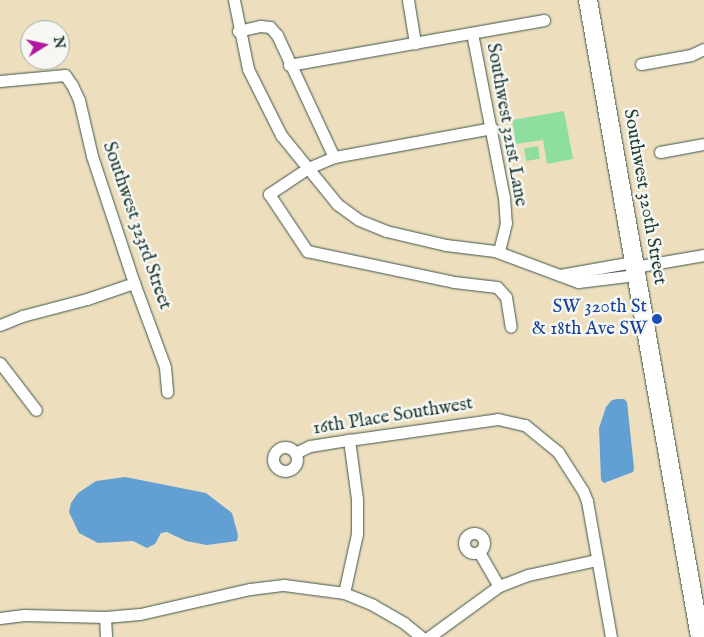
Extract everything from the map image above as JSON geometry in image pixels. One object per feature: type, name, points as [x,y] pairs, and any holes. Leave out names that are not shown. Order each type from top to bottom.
[{"type":"main road","name":"Southwest 320th Street","points":[[588,0],[634,268],[698,587],[700,637]]},
{"type":"street","points":[[234,0],[238,31],[248,69],[281,135],[337,204],[359,220],[386,231],[446,245],[499,252],[578,282],[586,283],[634,268],[704,255]]},
{"type":"street","points":[[408,0],[415,43]]},
{"type":"street","points":[[289,65],[544,20]]},
{"type":"street","points":[[238,31],[260,26],[270,27],[277,35],[289,65],[334,157]]},
{"type":"street","name":"Southwest 321st Lane","points":[[472,33],[504,197],[506,223],[499,252]]},
{"type":"street","points":[[641,64],[691,55],[704,49]]},
{"type":"street","name":"Southwest 323rd Street","points":[[0,81],[65,75],[79,100],[92,156],[134,284],[165,367],[166,392]]},
{"type":"street","points":[[492,128],[334,157],[308,168],[269,194],[307,251],[454,282],[496,287],[506,297],[511,327]]},
{"type":"street","points":[[660,152],[704,144]]},
{"type":"street","points":[[0,325],[22,316],[87,299],[134,284]]},
{"type":"street","points":[[0,363],[36,410]]},
{"type":"street","name":"16th Place Southwest","points":[[295,453],[310,446],[349,440],[498,419],[515,421],[530,428],[546,440],[568,464],[587,501],[597,560]]},
{"type":"street","points":[[344,593],[357,534],[357,499],[349,440]]},
{"type":"street","points":[[479,552],[499,586]]},
{"type":"street","points":[[429,637],[499,586],[528,574],[597,560],[611,637]]},
{"type":"street","points":[[0,618],[24,615],[105,617],[140,614],[267,586],[306,586],[344,593],[374,605],[404,623],[421,637]]},
{"type":"street","points":[[105,617],[106,637]]},
{"type":"green space","points":[[564,111],[573,159],[547,164],[543,140],[516,144],[512,120]]},
{"type":"green space","points":[[538,146],[540,159],[526,161],[524,148]]},
{"type":"water","points":[[624,399],[627,402],[634,468],[633,472],[604,483],[601,480],[599,428],[606,407],[612,400]]},
{"type":"water","points":[[125,477],[206,493],[232,513],[238,535],[237,541],[207,545],[186,541],[167,532],[161,533],[155,544],[147,548],[133,541],[98,543],[79,533],[69,512],[71,503],[78,493],[96,481]]},
{"type":"place","name":"SW 320th St & 18th Ave SW","points":[[657,319]]}]
